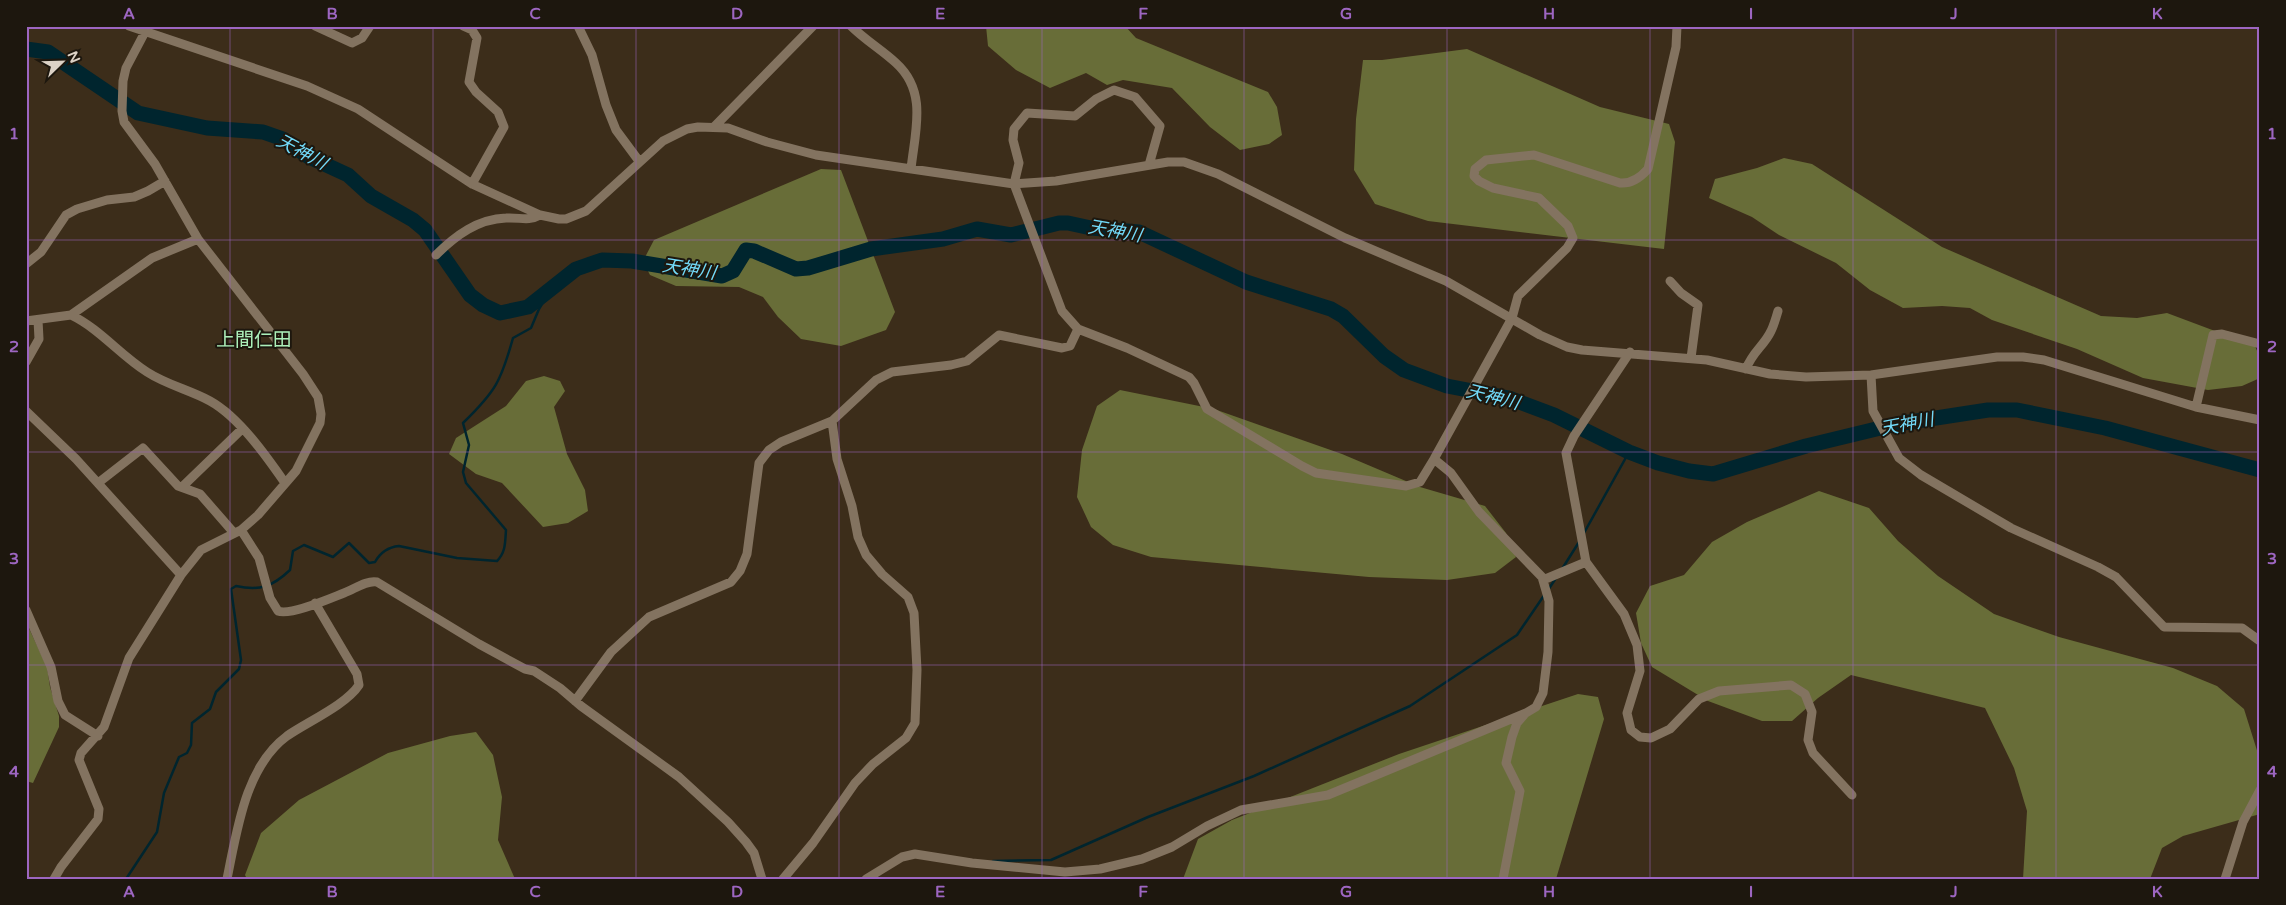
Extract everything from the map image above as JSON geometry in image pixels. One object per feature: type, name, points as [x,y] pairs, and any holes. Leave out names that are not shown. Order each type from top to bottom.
[{"type":"street","points":[[129,26],[308,86],[358,109],[472,184],[540,215],[566,219],[586,211],[639,161],[674,134],[687,129],[728,128],[767,142],[816,155],[1014,184],[1056,181],[1168,162],[1184,162],[1218,174],[1345,238],[1446,280],[1540,335],[1567,346],[1600,352],[1630,352],[1691,358],[1784,376],[1871,375],[1997,356],[2023,356],[2044,360],[2196,407],[2260,420]]},
{"type":"street","points":[[315,26],[352,42],[362,38],[370,26]]},
{"type":"street","points":[[463,26],[472,30],[477,38],[469,82],[476,92],[498,112],[504,127],[472,184]]},
{"type":"street","points":[[578,26],[592,54],[606,105],[616,130],[639,161]]},
{"type":"street","points":[[714,127],[813,26]]},
{"type":"street","points":[[851,26],[897,64],[912,82],[918,104],[912,169]]},
{"type":"street","points":[[1149,166],[1160,126],[1135,97],[1114,90],[1096,99],[1075,116],[1027,113],[1014,128],[1013,140],[1019,163],[1014,184],[1062,312],[1078,329],[1127,348],[1188,378],[1194,383],[1207,409],[1316,473],[1406,486],[1420,482],[1434,459],[1512,318],[1518,296],[1567,248],[1573,238],[1568,226],[1539,198],[1493,188],[1480,182],[1474,176],[1475,169],[1486,160],[1534,155],[1620,183],[1627,184],[1641,176],[1648,169],[1676,47],[1677,26]]},
{"type":"street","points":[[54,879],[98,819],[99,809],[79,760],[81,753],[98,736],[109,719],[129,658],[181,574],[201,550],[237,531],[258,515],[296,470],[320,423],[321,414],[318,397],[303,374],[198,239],[165,180],[124,122],[122,99],[126,68],[145,32]]},
{"type":"street","points":[[26,264],[41,252],[66,215],[106,200],[134,197],[148,192],[165,180]]},
{"type":"street","points":[[436,255],[462,231],[490,220],[510,218],[530,220],[540,215]]},
{"type":"street","points":[[26,321],[71,314],[152,258],[198,239]]},
{"type":"street","points":[[1670,281],[1681,293],[1698,305],[1691,358]]},
{"type":"street","points":[[1746,369],[1752,354],[1762,346],[1771,332],[1778,311]]},
{"type":"street","points":[[71,314],[84,321],[147,372],[212,402],[242,429],[285,483]]},
{"type":"street","points":[[26,362],[39,339],[38,320]]},
{"type":"street","points":[[575,701],[611,652],[649,617],[731,582],[740,571],[747,554],[759,463],[769,450],[781,442],[832,421],[876,380],[892,372],[951,365],[967,360],[999,335],[1062,348],[1070,346],[1078,329]]},
{"type":"street","points":[[2196,407],[2213,335],[2227,335],[2260,344]]},
{"type":"street","points":[[1630,352],[1574,436],[1566,453],[1566,461],[1586,562],[1624,614],[1637,645],[1640,671],[1627,713],[1631,730],[1634,734],[1647,738],[1666,732],[1699,699],[1719,691],[1791,685],[1805,694],[1812,712],[1808,740],[1812,753],[1852,795]]},
{"type":"street","points":[[1871,375],[1873,411],[1890,445],[1899,458],[1921,475],[2011,528],[2116,577],[2164,627],[2242,628],[2260,641]]},
{"type":"street","points":[[26,411],[76,459],[181,574]]},
{"type":"street","points":[[783,879],[813,843],[855,783],[873,764],[906,738],[915,723],[914,613],[908,597],[882,574],[866,555],[858,537],[852,506],[837,460],[832,421]]},
{"type":"street","points":[[182,487],[242,429]]},
{"type":"street","points":[[98,483],[143,448],[178,486],[200,494],[237,531],[259,558],[270,598],[278,611],[288,612],[316,604],[371,581],[377,582],[479,644],[525,669],[534,671],[560,688],[679,777],[701,796],[728,822],[754,853],[762,879]]},
{"type":"street","points":[[866,879],[902,857],[915,854],[972,863],[1065,872],[1100,869],[1142,859],[1172,847],[1207,826],[1241,810],[1328,795],[1526,713],[1536,707],[1543,693],[1548,652],[1550,601],[1543,580],[1479,512],[1451,473],[1434,459]]},
{"type":"street","points":[[1543,580],[1586,562]]},
{"type":"street","points":[[227,879],[240,816],[248,792],[270,753],[287,736],[334,707],[359,685],[357,674],[316,604]]},
{"type":"street","points":[[26,610],[51,667],[58,701],[65,715],[98,736]]},
{"type":"street","points":[[1503,879],[1520,791],[1506,763],[1517,722],[1526,713]]},
{"type":"street","points":[[2225,879],[2243,822],[2260,790]]},
{"type":"green space","points":[[986,26],[1125,26],[1136,38],[1268,92],[1277,107],[1282,135],[1269,144],[1240,150],[1210,127],[1172,88],[1123,80],[1107,85],[1086,73],[1050,88],[1016,70],[988,46]]},
{"type":"green space","points":[[1467,49],[1600,107],[1669,124],[1675,142],[1664,249],[1428,221],[1375,204],[1354,170],[1356,119],[1363,60],[1382,60]]},
{"type":"green space","points":[[1784,158],[1812,164],[1942,247],[2101,316],[2137,318],[2167,313],[2255,346],[2260,358],[2260,378],[2242,386],[2208,390],[2143,378],[2077,349],[1992,320],[1970,308],[1942,306],[1903,308],[1870,290],[1836,263],[1779,235],[1752,217],[1709,198],[1715,179],[1757,168]]},
{"type":"green space","points":[[821,169],[841,170],[895,312],[886,330],[841,346],[801,339],[778,317],[763,297],[739,287],[676,286],[650,275],[643,261],[654,240]]},
{"type":"green space","points":[[544,376],[560,381],[565,391],[554,407],[567,454],[585,490],[588,511],[568,523],[543,527],[502,483],[476,474],[449,454],[456,438],[506,406],[526,381]]},
{"type":"green space","points":[[1120,390],[1214,409],[1342,454],[1420,487],[1485,506],[1506,533],[1516,557],[1495,573],[1447,580],[1369,577],[1151,557],[1113,545],[1091,527],[1077,497],[1082,450],[1097,406]]},
{"type":"green space","points":[[1819,491],[1869,508],[1898,541],[1938,576],[1994,614],[2059,637],[2173,668],[2217,686],[2244,709],[2260,760],[2260,814],[2183,836],[2162,848],[2150,879],[2023,879],[2027,811],[2014,768],[1985,708],[1851,675],[1818,698],[1792,721],[1762,721],[1708,701],[1652,667],[1641,643],[1636,613],[1650,586],[1684,575],[1712,542],[1747,522]]},
{"type":"green space","points":[[26,622],[47,667],[50,687],[59,716],[59,727],[33,783],[26,781]]},
{"type":"green space","points":[[1578,694],[1598,697],[1604,719],[1556,879],[1183,879],[1198,839],[1232,820],[1399,754]]},
{"type":"green space","points":[[476,732],[493,755],[502,797],[498,840],[515,879],[247,879],[245,875],[261,833],[299,800],[388,753],[450,736]]},
{"type":"waterway","name":"天神川","points":[[26,49],[48,52],[138,113],[207,128],[263,132],[283,139],[309,157],[348,175],[371,196],[413,220],[425,230],[470,295],[483,305],[500,313],[528,307],[576,269],[602,260],[632,261],[722,276],[733,271],[746,250],[754,251],[796,269],[808,268],[871,249],[943,239],[977,229],[1011,235],[1059,223],[1068,223],[1091,228],[1139,232],[1246,282],[1331,309],[1343,316],[1384,356],[1404,370],[1447,386],[1509,398],[1554,415],[1629,452],[1658,463],[1689,471],[1713,474],[1806,446],[1897,424],[1988,410],[2017,410],[2105,428],[2260,470]]},
{"type":"waterway","points":[[126,879],[157,832],[164,793],[179,757],[187,753],[191,745],[192,723],[210,709],[216,692],[239,669],[241,660],[231,589],[236,586],[259,588],[271,584],[290,570],[293,551],[304,545],[333,557],[349,543],[369,563],[375,562],[388,549],[399,546],[457,558],[497,561],[500,558],[504,547],[506,530],[466,483],[463,472],[469,445],[463,423],[496,385],[505,365],[513,338],[531,328],[549,292]]},
{"type":"waterway","points":[[1584,533],[1629,452]]},
{"type":"waterway","points":[[1562,569],[1579,542]]},
{"type":"waterway","points":[[1548,590],[1556,578]]},
{"type":"waterway","points":[[993,861],[1051,860],[1148,817],[1254,776],[1410,706],[1517,635],[1545,594]]},
{"type":"district","name":"上間仁田","points":[[254,340]]}]
